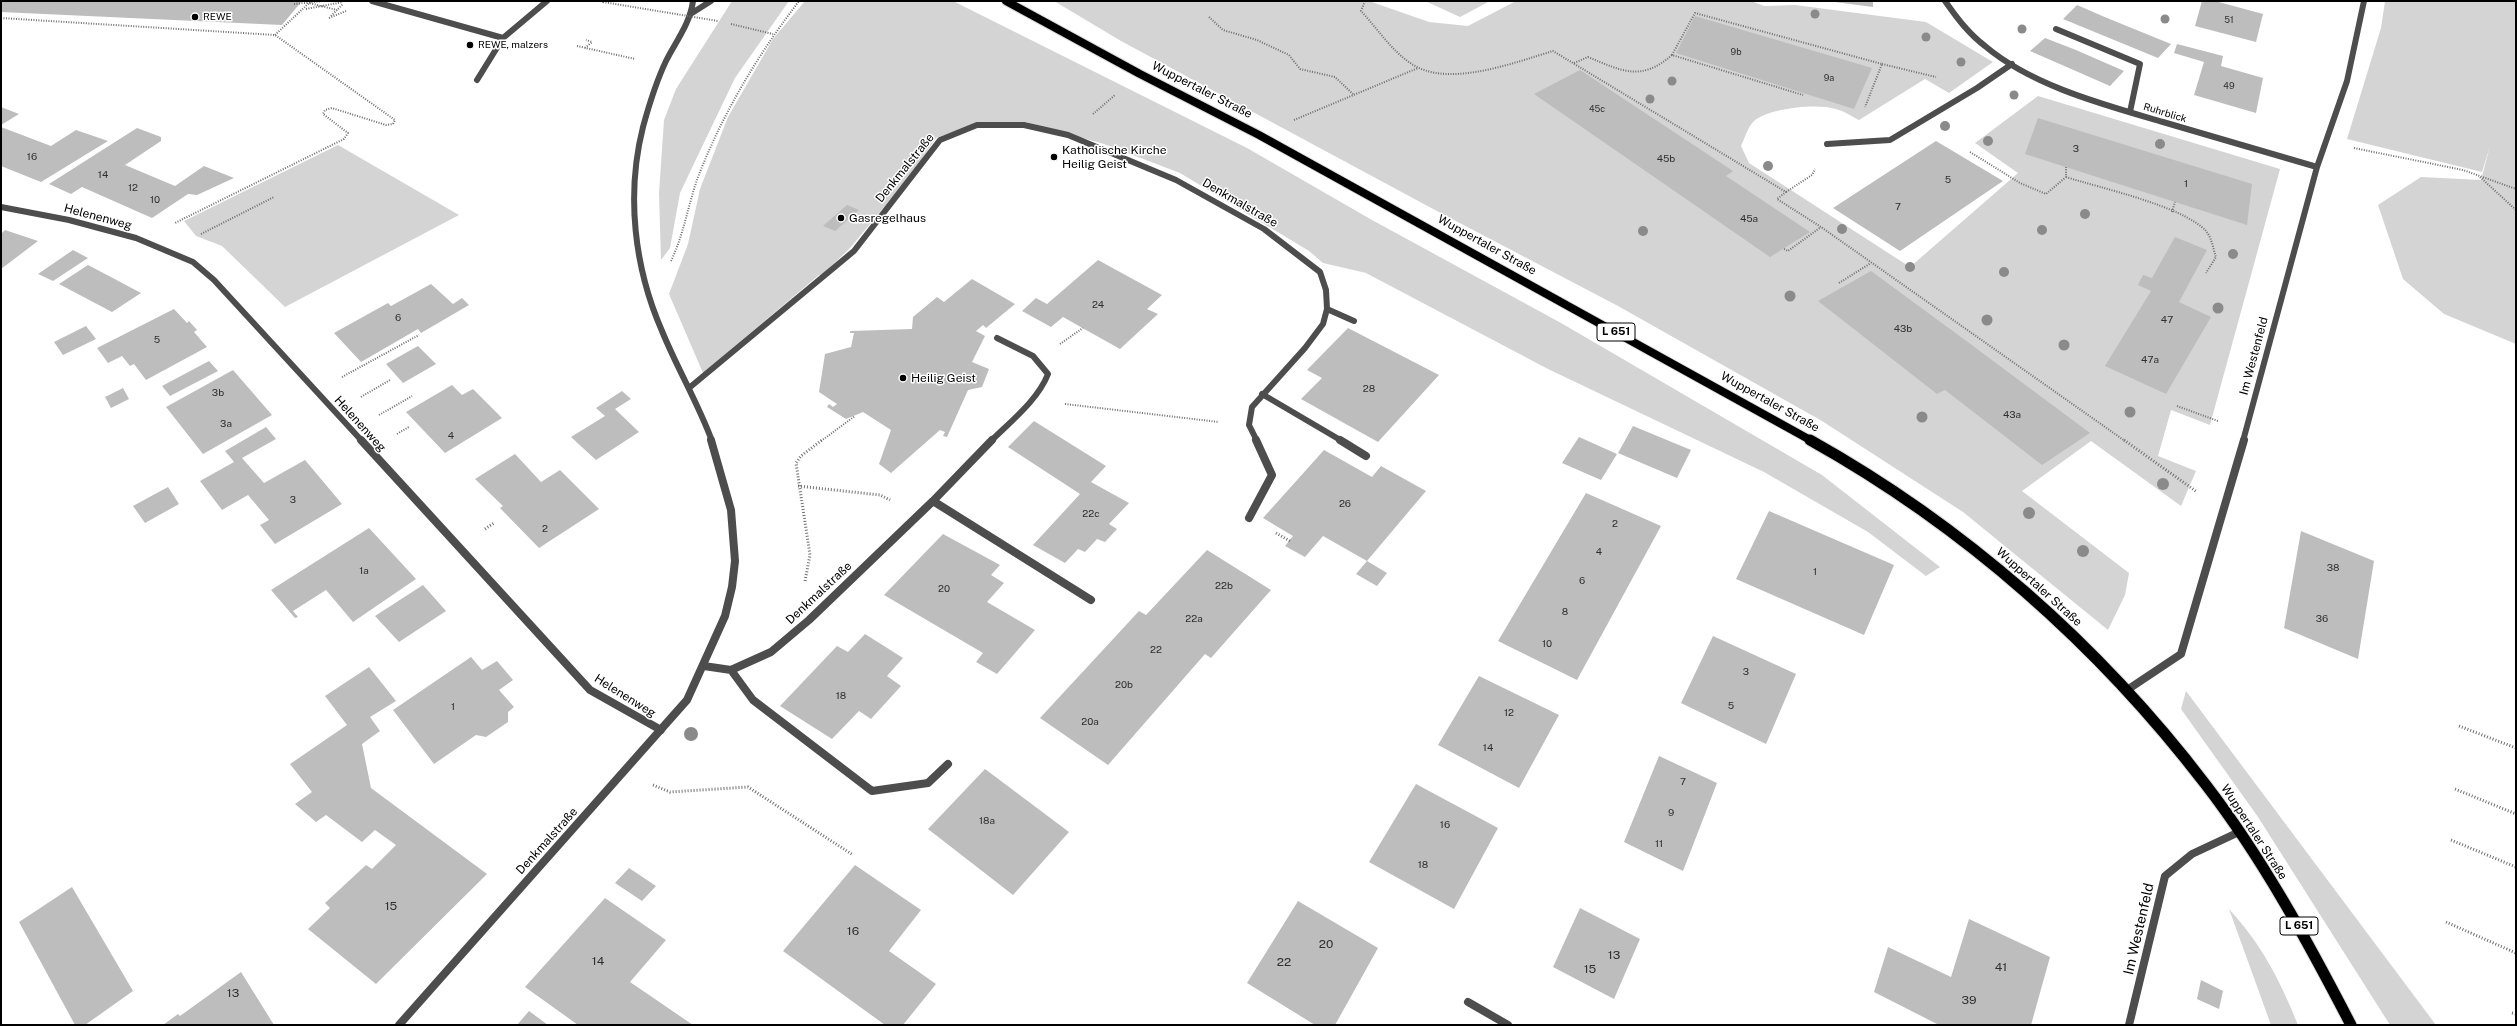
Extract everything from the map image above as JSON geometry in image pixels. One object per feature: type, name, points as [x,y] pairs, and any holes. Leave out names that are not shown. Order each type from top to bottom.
[{"type":"main road","name":"Wuppertaler Straße","points":[[1008,2],[1140,74],[1259,135],[1842,458],[1917,505],[1972,546],[2016,583],[2063,626],[2127,690],[2206,785],[2239,832],[2306,937],[2350,1025]]},
{"type":"street","points":[[372,1],[504,38]]},
{"type":"street","points":[[477,80],[504,38],[547,1]]},
{"type":"street","name":"Denkmalstraße","points":[[399,1025],[628,769],[687,700],[704,666],[720,628],[732,586],[735,560],[734,532],[731,510],[716,450],[650,300],[638,241],[633,193],[635,165],[646,121],[665,62],[692,13],[693,1]]},
{"type":"street","name":"Denkmalstraße","points":[[692,13],[711,1]]},
{"type":"street","name":"Ruhrblick","points":[[1945,1],[1966,28],[2012,64],[2058,87],[2130,112],[2317,167]]},
{"type":"street","name":"Im Westenfeld","points":[[2127,690],[2181,654],[2224,511],[2317,167],[2347,81],[2364,1]]},
{"type":"street","points":[[2056,29],[2140,64],[2130,112]]},
{"type":"street","points":[[1827,144],[1890,140],[1976,88],[2012,64]]},
{"type":"street","name":"Denkmalstraße","points":[[689,388],[854,251],[940,140],[977,125],[1024,125],[1068,135],[1176,180],[1264,229],[1320,272],[1326,290],[1327,309],[1323,324],[1306,348],[1262,394],[1252,407],[1249,425]]},
{"type":"street","name":"Helenenweg","points":[[1,207],[69,220],[147,243],[172,252],[193,262],[214,280],[315,392],[590,690],[660,730]]},
{"type":"street","points":[[1327,309],[1354,321]]},
{"type":"street","name":"Denkmalstraße","points":[[731,670],[771,652],[809,620],[933,501],[1031,400],[1045,382],[1048,374],[1044,366],[1038,359],[997,338]]},
{"type":"street","points":[[1262,394],[1366,456]]},
{"type":"street","points":[[1249,425],[1272,475],[1249,518]]},
{"type":"street","points":[[933,501],[1091,600]]},
{"type":"street","points":[[704,666],[731,670],[753,700],[872,791],[928,783],[948,764]]},
{"type":"street","name":"Im Westenfeld","points":[[2130,1025],[2165,876],[2192,854],[2239,832]]},
{"type":"street","points":[[1468,1002],[1508,1025]]},
{"type":"path","points":[[275,35],[310,4],[323,1]]},
{"type":"path","points":[[306,9],[347,1]]},
{"type":"path","points":[[329,18],[347,1]]},
{"type":"path","points":[[600,1],[718,21],[773,34]]},
{"type":"path","points":[[650,300],[673,257],[694,189],[722,117],[757,56],[799,1]]},
{"type":"path","points":[[1365,1],[1361,11],[1418,68],[1440,73],[1465,75],[1553,51],[1786,192]]},
{"type":"path","points":[[294,4],[310,4],[337,10]]},
{"type":"path","points":[[1574,63],[1588,57],[1628,73],[1640,73],[1653,70],[1672,55],[1695,13],[1976,88]]},
{"type":"path","points":[[1209,17],[1223,30],[1257,40],[1289,56],[1300,69],[1335,77],[1354,95]]},
{"type":"path","points":[[1,18],[275,35],[395,120],[393,124],[386,125],[332,108],[325,110],[323,114],[348,133],[344,139],[180,219],[147,243]]},
{"type":"path","points":[[585,48],[592,42],[586,40]]},
{"type":"path","points":[[577,46],[630,58]]},
{"type":"path","points":[[1672,55],[1803,95]]},
{"type":"path","points":[[1865,107],[1882,64]]},
{"type":"path","points":[[1259,135],[1418,68]]},
{"type":"path","points":[[1068,135],[1140,74]]},
{"type":"path","points":[[2325,141],[2399,156],[2478,175],[2516,189]]},
{"type":"path","points":[[1827,144],[1812,175],[1777,199],[1821,227],[2224,511]]},
{"type":"path","points":[[1970,152],[2020,183],[2046,194],[2066,177],[2066,167]]},
{"type":"path","points":[[2478,175],[2516,210]]},
{"type":"path","points":[[2066,177],[2172,212],[2199,225],[2208,233],[2216,257],[2206,273]]},
{"type":"path","points":[[172,252],[196,236],[274,197]]},
{"type":"path","points":[[2172,212],[2175,202]]},
{"type":"path","points":[[1784,249],[1788,251],[1821,227]]},
{"type":"path","points":[[1839,283],[1871,262]]},
{"type":"path","points":[[315,392],[419,335]]},
{"type":"path","points":[[352,432],[412,396]]},
{"type":"path","points":[[1031,400],[1249,425]]},
{"type":"path","points":[[2177,406],[2246,432]]},
{"type":"path","points":[[809,620],[802,592],[810,555],[798,486],[796,462],[801,456],[855,416]]},
{"type":"path","points":[[798,486],[880,495],[893,502]]},
{"type":"path","points":[[2459,726],[2516,748]]},
{"type":"path","points":[[628,769],[658,788],[670,792],[748,787],[853,855]]},
{"type":"path","points":[[2455,789],[2516,814]]},
{"type":"path","points":[[2451,840],[2516,867]]},
{"type":"path","points":[[2446,922],[2516,954]]},
{"type":"shaded area","points":[[732,1],[789,1],[735,78],[680,193],[670,248],[661,260],[659,193],[664,120],[676,89]]},
{"type":"shaded area","points":[[805,1],[953,1],[1247,148],[1372,220],[1561,323],[1822,475],[1940,567],[1926,576],[1868,532],[1764,472],[1548,369],[1366,273],[1323,263],[1309,251],[1180,173],[1104,144],[1026,122],[980,122],[936,138],[914,171],[850,248],[821,276],[819,275],[703,373],[669,294],[688,244],[700,189],[728,117],[773,39]]},
{"type":"shaded area","points":[[1054,1],[1369,1],[1429,22],[1468,26],[1516,1],[1751,1],[1764,6],[1795,5],[1926,22],[1993,62],[1949,93],[1925,79],[1859,120],[1842,111],[1828,107],[1794,108],[1770,113],[1754,121],[1741,146],[1749,163],[1910,267],[2018,173],[1975,143],[2038,96],[2280,169],[2210,425],[2171,410],[2158,456],[2196,471],[2181,506],[2091,441],[2022,491],[2129,573],[2125,595],[2108,630],[1963,512],[1822,421],[1618,306],[1435,210],[1121,41]]},
{"type":"shaded area","points":[[1425,1],[1490,1],[1460,17]]},
{"type":"shaded area","points":[[2385,1],[2516,1],[2516,344],[2444,314],[2403,279],[2378,205],[2421,177],[2481,180],[2490,146],[2482,172],[2347,139],[2381,28]]},
{"type":"shaded area","points":[[338,145],[459,215],[285,307],[222,246],[196,236],[184,221]]},
{"type":"shaded area","points":[[2186,691],[2436,1025],[2390,1025],[2258,817],[2181,709]]},
{"type":"shaded area","points":[[2229,909],[2241,922],[2261,950],[2277,978],[2298,1025],[2271,1025]]},
{"type":"building","name":"REWE","points":[[1,1],[302,1],[282,25],[1,12]]},
{"type":"building","points":[[1873,1],[1873,7],[1835,2]]},
{"type":"building","points":[[2202,1],[2215,1],[2263,14],[2256,42],[2195,26]]},
{"type":"building","points":[[2077,5],[2171,44],[2158,58],[2063,19]]},
{"type":"building","points":[[1695,16],[1872,68],[1854,109],[1676,53]]},
{"type":"building","points":[[2045,38],[2124,71],[2110,86],[2030,51]]},
{"type":"building","points":[[2177,44],[2223,56],[2221,66],[2263,78],[2256,113],[2194,95],[2204,62],[2174,53]]},
{"type":"building","points":[[1580,70],[1733,171],[1726,176],[1810,232],[1770,257],[1534,94]]},
{"type":"building","points":[[1,107],[19,114],[1,125]]},
{"type":"building","points":[[2038,118],[2252,184],[2247,225],[2025,154]]},
{"type":"building","points":[[1,127],[51,146],[76,130],[108,141],[41,182],[1,166]]},
{"type":"building","points":[[137,128],[161,137],[161,141],[125,165],[175,186],[204,166],[234,178],[197,195],[188,194],[152,218],[82,187],[71,194],[49,184]]},
{"type":"building","points":[[1936,141],[2003,181],[1900,251],[1833,208]]},
{"type":"building","name":"Gasregelhaus","points":[[847,205],[859,210],[835,231],[823,226]]},
{"type":"building","points":[[5,230],[38,241],[1,269],[1,234]]},
{"type":"building","points":[[2175,237],[2207,250],[2179,302],[2211,317],[2166,394],[2105,366],[2151,291],[2138,285],[2143,275],[2152,278]]},
{"type":"building","points":[[73,250],[88,258],[53,281],[38,274]]},
{"type":"building","points":[[1098,260],[1162,295],[1147,309],[1158,314],[1120,349],[1063,317],[1051,327],[1022,311],[1036,298],[1047,304]]},
{"type":"building","points":[[88,265],[141,293],[112,312],[59,284]]},
{"type":"building","points":[[1871,271],[2090,433],[2042,465],[1945,390],[1937,394],[1818,301]]},
{"type":"building","name":"Heilig Geist","points":[[972,279],[1015,304],[986,328],[983,325],[976,331],[985,336],[972,362],[989,369],[982,387],[968,390],[947,437],[943,436],[945,432],[940,430],[891,473],[879,464],[891,430],[863,412],[846,419],[827,407],[829,404],[833,407],[837,404],[819,392],[825,354],[851,347],[854,333],[850,333],[850,331],[912,329],[913,317],[937,297],[944,302]]},
{"type":"building","points":[[431,284],[453,304],[462,298],[469,305],[421,333],[418,329],[361,362],[334,333],[388,303],[391,306]]},
{"type":"building","points":[[174,309],[187,323],[189,321],[197,330],[194,332],[207,347],[146,380],[134,364],[130,366],[122,356],[108,363],[97,348]]},
{"type":"building","points":[[86,326],[96,339],[63,355],[54,342]]},
{"type":"building","points":[[1348,328],[1439,375],[1378,442],[1301,399],[1322,378],[1307,370]]},
{"type":"building","points":[[418,346],[436,364],[403,383],[386,364]]},
{"type":"building","points":[[209,361],[218,371],[170,396],[162,386]]},
{"type":"building","points":[[233,370],[272,415],[203,454],[166,407]]},
{"type":"building","points":[[452,385],[462,395],[473,389],[502,418],[445,453],[406,412]]},
{"type":"building","points":[[123,388],[129,399],[111,408],[105,397]]},
{"type":"building","points":[[622,391],[631,399],[615,409],[639,432],[596,460],[571,437],[605,416],[596,408]]},
{"type":"building","points":[[1034,421],[1106,466],[1091,482],[1129,503],[1109,524],[1117,529],[1105,542],[1097,539],[1085,552],[1078,549],[1065,563],[1033,545],[1080,494],[1008,447]]},
{"type":"building","points":[[1633,426],[1691,450],[1677,478],[1618,453]]},
{"type":"building","points":[[266,427],[276,439],[242,458],[264,483],[305,460],[342,504],[275,544],[260,525],[269,520],[248,495],[222,510],[200,481],[234,462],[225,451]]},
{"type":"building","points":[[1579,437],[1617,454],[1601,480],[1562,463]]},
{"type":"building","points":[[1324,450],[1372,477],[1381,466],[1426,491],[1367,561],[1323,536],[1305,557],[1285,546],[1293,536],[1263,518]]},
{"type":"building","points":[[515,454],[541,482],[560,470],[599,509],[539,548],[500,508],[503,506],[475,479]]},
{"type":"building","points":[[168,487],[179,504],[145,523],[133,506]]},
{"type":"building","points":[[1586,493],[1661,526],[1577,680],[1498,641]]},
{"type":"building","points":[[1769,511],[1894,565],[1864,635],[1736,579]]},
{"type":"building","points":[[369,528],[416,579],[353,622],[326,590],[293,611],[298,617],[295,618],[271,590]]},
{"type":"building","points":[[2301,531],[2374,561],[2358,659],[2284,628]]},
{"type":"building","points":[[943,534],[1000,565],[991,575],[1004,583],[987,602],[1035,630],[997,674],[976,662],[983,653],[884,595]]},
{"type":"building","points":[[1207,550],[1271,590],[1211,658],[1205,654],[1108,765],[1040,718],[1139,611],[1146,615]]},
{"type":"building","points":[[1367,561],[1387,573],[1377,586],[1356,574]]},
{"type":"building","points":[[423,585],[446,611],[399,642],[375,616]]},
{"type":"building","points":[[865,634],[903,658],[887,676],[901,686],[871,719],[859,711],[832,739],[780,706],[837,646],[848,652]]},
{"type":"building","points":[[1713,636],[1796,674],[1766,744],[1681,703]]},
{"type":"building","points":[[471,657],[482,670],[497,661],[513,680],[499,690],[514,707],[508,712],[508,722],[486,737],[476,735],[434,764],[393,710]]},
{"type":"building","points":[[369,667],[396,701],[370,717],[380,731],[362,744],[371,788],[487,874],[376,984],[308,929],[330,908],[325,903],[366,865],[372,869],[396,845],[375,830],[362,842],[326,815],[316,822],[295,804],[312,792],[290,764],[347,725],[325,696]]},
{"type":"building","points":[[1479,676],[1559,715],[1519,788],[1438,745]]},
{"type":"building","points":[[1659,756],[1717,783],[1683,871],[1624,842]]},
{"type":"building","points":[[985,769],[1069,832],[1013,895],[928,829]]},
{"type":"building","points":[[1416,784],[1498,828],[1454,909],[1369,862]]},
{"type":"building","points":[[855,865],[921,910],[889,951],[936,984],[903,1025],[885,1025],[783,951]]},
{"type":"building","points":[[629,868],[656,886],[642,901],[615,883]]},
{"type":"building","points":[[72,887],[133,991],[85,1025],[75,1025],[19,922]]},
{"type":"building","points":[[605,898],[666,940],[630,982],[693,1025],[578,1025],[525,987]]},
{"type":"building","points":[[1298,901],[1378,948],[1335,1025],[1315,1025],[1247,983]]},
{"type":"building","points":[[1580,908],[1640,939],[1614,999],[1553,967]]},
{"type":"building","points":[[1969,919],[2050,957],[2031,1025],[1939,1025],[1874,992],[1888,947],[1951,977]]},
{"type":"building","points":[[241,972],[274,1025],[163,1025],[178,1014],[180,1016]]},
{"type":"building","points":[[2201,980],[2223,991],[2219,1009],[2197,999]]},
{"type":"building","points":[[529,1011],[548,1025],[517,1025]]},
{"type":"place","name":"REWE","points":[[195,17]]},
{"type":"place","name":"REWE, malzers","points":[[470,45]]},
{"type":"place","name":"Katholische Kirche Heilig Geist","points":[[1054,157]]},
{"type":"place","name":"Gasregelhaus","points":[[841,218]]},
{"type":"place","name":"Heilig Geist","points":[[903,378]]}]
